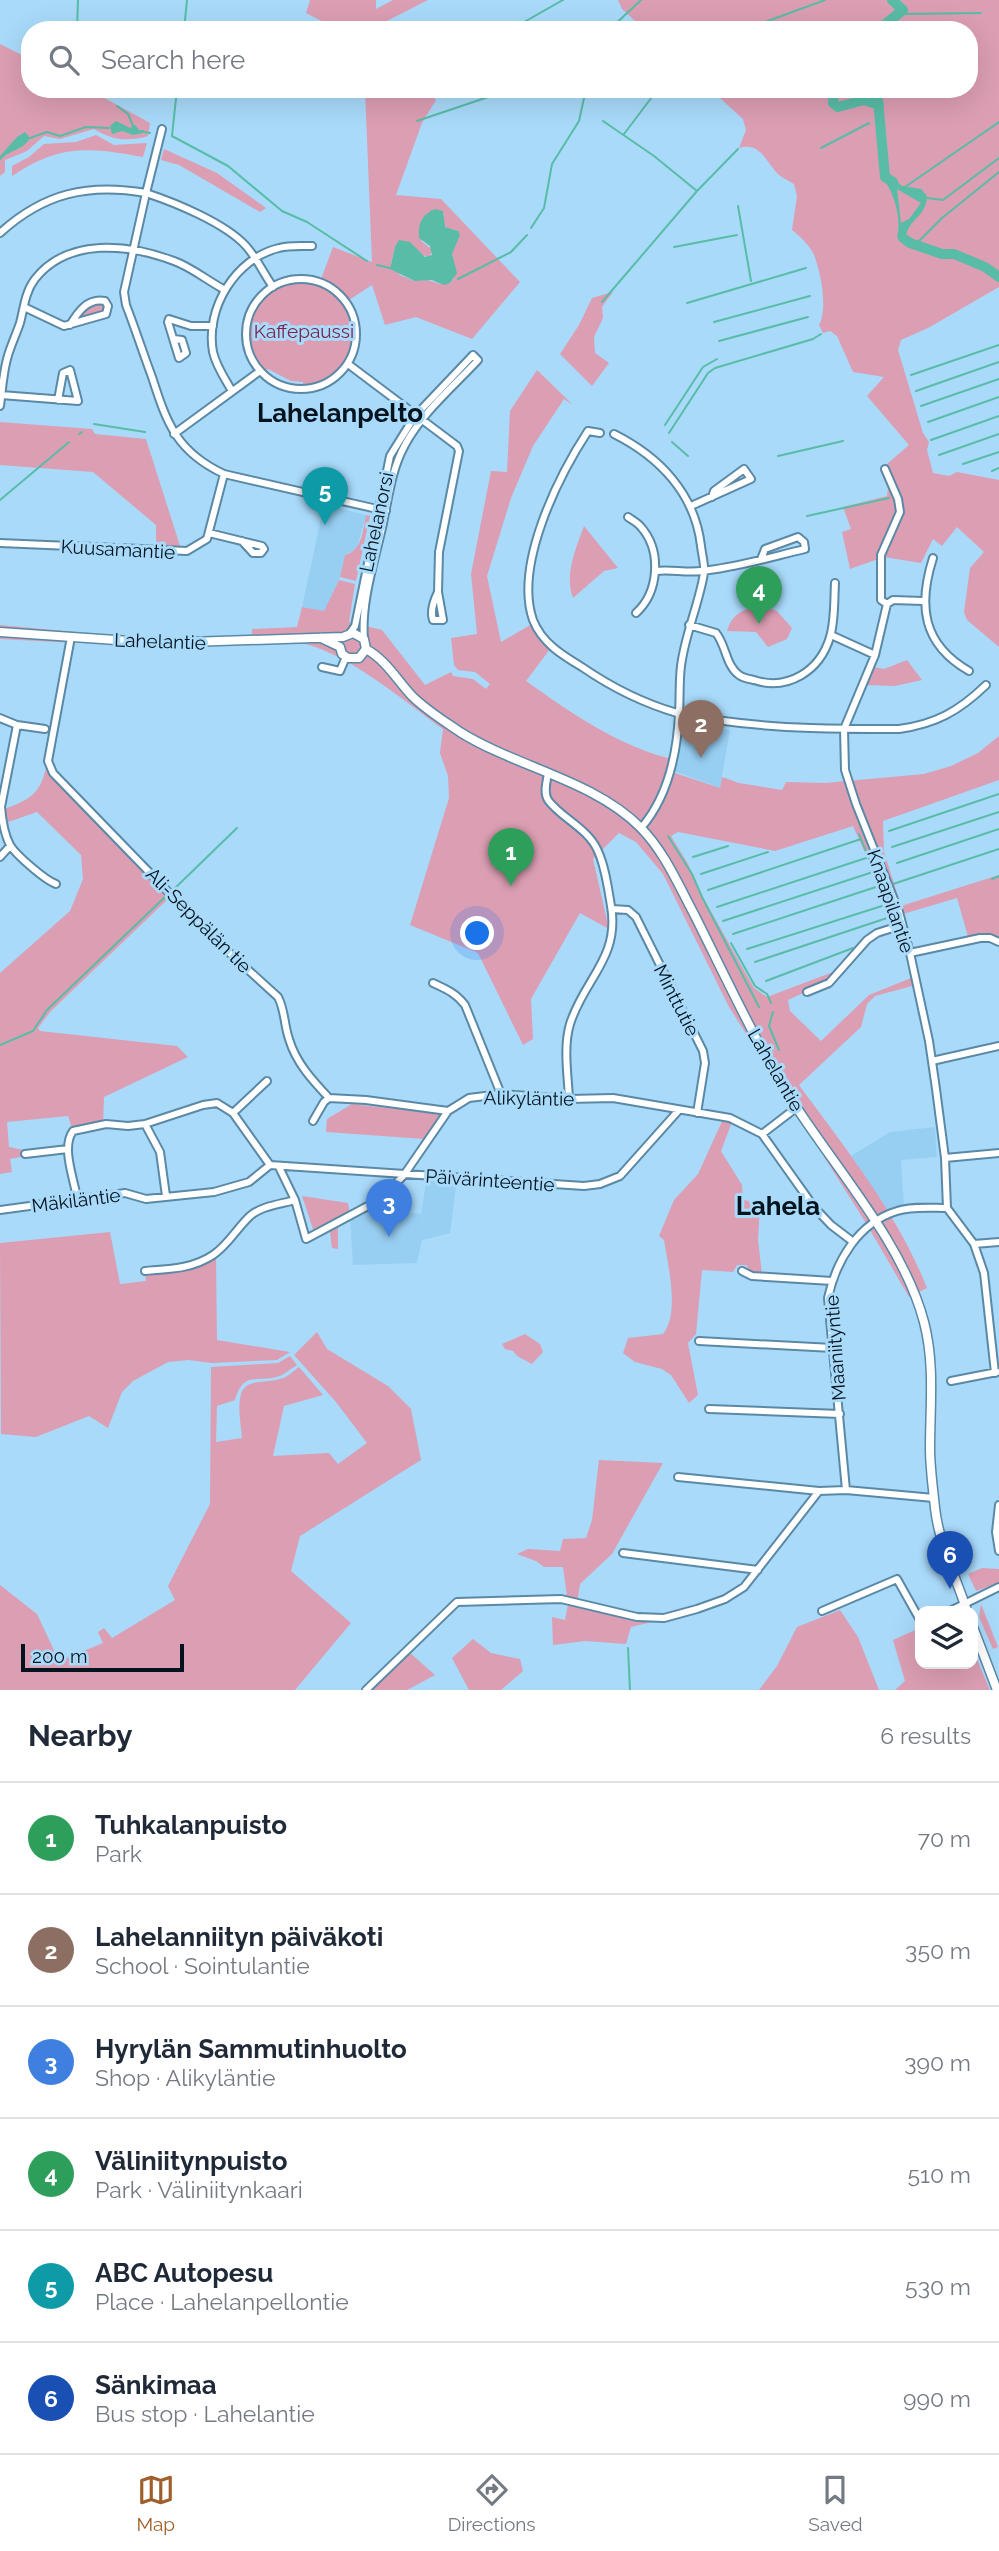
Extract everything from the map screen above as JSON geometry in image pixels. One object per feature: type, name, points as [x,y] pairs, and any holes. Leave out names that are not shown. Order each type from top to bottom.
[{"type":"main road","name":"Lahelantie","points":[[0,632],[159,643],[321,638],[357,633],[364,639]]},
{"type":"main road","points":[[346,635],[340,647],[346,657],[355,659],[364,652],[364,639]]},
{"type":"main road","name":"Lahelantie","points":[[321,638],[340,647]]},
{"type":"main road","name":"Lahelantie","points":[[364,652],[382,661],[417,701],[459,731],[501,754],[600,798],[641,828],[668,864],[757,1040],[796,1108],[875,1223],[911,1282],[925,1325],[931,1366],[930,1448],[934,1498],[941,1537],[965,1606]]},
{"type":"main road","points":[[978,1640],[997,1690]]},
{"type":"street","points":[[162,129],[124,292],[166,420],[174,434],[203,464],[224,474],[382,510]]},
{"type":"street","points":[[0,233],[19,215],[45,200],[84,189],[146,193],[178,203],[240,240],[249,249],[273,287]]},
{"type":"street","points":[[232,391],[213,353],[213,326],[225,290],[254,259],[281,247],[312,246]]},
{"type":"street","points":[[0,406],[7,357],[26,295],[47,266],[61,258],[82,249],[103,247],[134,251],[174,261],[225,290]]},
{"type":"street","points":[[291,281],[320,282],[333,289],[344,299],[355,323],[356,337],[348,364],[323,385],[309,389],[282,384],[260,371],[250,356],[246,344],[246,327],[251,311],[261,296],[273,287],[291,281]]},
{"type":"street","points":[[24,307],[64,326],[70,325],[106,314],[108,306],[105,300],[93,301],[81,307],[70,325]]},
{"type":"street","points":[[174,339],[169,319],[191,326],[213,326]]},
{"type":"street","name":"Lahelanorsi","points":[[346,635],[355,626],[382,510],[398,459],[422,420],[478,360],[473,355],[415,415],[390,456],[382,510],[371,580],[363,627],[364,639]]},
{"type":"street","points":[[348,364],[457,446],[459,451],[439,552],[438,592]]},
{"type":"street","points":[[1,395],[58,400],[78,401],[71,370],[63,373],[58,400]]},
{"type":"street","points":[[174,434],[260,371]]},
{"type":"street","points":[[600,433],[588,431],[568,462],[544,516],[532,560],[529,594],[532,614],[538,630],[555,650],[634,697],[679,714],[770,727],[898,729],[919,726],[965,705],[986,685]]},
{"type":"street","points":[[614,434],[629,441],[676,481],[691,506],[701,541],[704,571],[689,625],[681,668],[674,757],[667,783],[654,811],[641,828]]},
{"type":"street","points":[[691,506],[712,497],[751,479],[744,469],[714,491],[712,497]]},
{"type":"street","points":[[885,469],[898,499],[900,512],[881,555],[881,600],[887,604],[893,600],[923,601]]},
{"type":"street","points":[[224,474],[209,533],[242,541]]},
{"type":"street","points":[[628,517],[641,527],[647,538],[656,571],[651,594],[646,604],[636,613]]},
{"type":"street","name":"Kuusamantie","points":[[0,543],[183,553],[197,547],[207,539],[209,533]]},
{"type":"street","points":[[656,571],[704,571],[761,559],[805,549],[804,542],[798,537],[765,549],[761,559]]},
{"type":"street","points":[[933,558],[923,601],[934,638],[947,655],[969,671]]},
{"type":"street","points":[[689,625],[716,633],[733,669],[741,676],[775,684],[805,674],[812,668],[831,635],[835,583]]},
{"type":"street","name":"Knaapilantie","points":[[887,604],[875,655],[844,729],[845,770],[856,804],[886,875],[910,953],[932,1061],[945,1158],[947,1208]]},
{"type":"street","points":[[831,635],[875,655]]},
{"type":"street","name":"Ali-Seppälän tie","points":[[71,637],[48,761],[53,773],[211,936],[278,997],[282,1003],[289,1041],[305,1072],[329,1098]]},
{"type":"street","points":[[322,667],[340,671],[346,657]]},
{"type":"street","points":[[0,718],[17,725],[45,729]]},
{"type":"street","points":[[17,725],[1,807],[10,846],[48,881],[57,884]]},
{"type":"street","points":[[548,774],[547,799],[582,830],[597,848],[614,928],[611,944],[569,1026],[569,1099]]},
{"type":"street","points":[[0,857],[10,846]]},
{"type":"street","name":"Minttutie","points":[[612,909],[628,910],[636,917],[703,1051],[705,1063],[697,1113]]},
{"type":"street","points":[[807,992],[829,984],[867,940],[877,933],[902,925]]},
{"type":"street","points":[[910,953],[980,938],[999,942]]},
{"type":"street","points":[[433,983],[449,990],[465,1005],[501,1094]]},
{"type":"street","points":[[932,1061],[999,1046]]},
{"type":"street","points":[[233,1113],[267,1081]]},
{"type":"street","name":"Alikyläntie","points":[[448,1111],[469,1098],[501,1094],[569,1099],[613,1098],[730,1118],[762,1134],[814,1207],[852,1241]]},
{"type":"street","points":[[279,1167],[295,1200],[306,1239],[381,1199],[404,1175],[448,1111],[329,1098],[313,1121]]},
{"type":"street","points":[[77,1198],[68,1149],[68,1137],[73,1130],[106,1124],[145,1124],[203,1105],[218,1103],[233,1113],[270,1165]]},
{"type":"street","points":[[762,1134],[796,1108]]},
{"type":"street","name":"Päivärinteentie","points":[[270,1165],[584,1186],[600,1184],[620,1176],[679,1110]]},
{"type":"street","points":[[145,1124],[160,1152],[166,1196]]},
{"type":"street","points":[[25,1154],[68,1149]]},
{"type":"street","points":[[945,1158],[999,1153]]},
{"type":"street","name":"Mäkiläntie","points":[[0,1210],[125,1193],[146,1199],[214,1192],[249,1182],[270,1165]]},
{"type":"street","points":[[145,1271],[190,1266],[201,1261],[223,1246],[251,1215],[295,1200]]},
{"type":"street","points":[[875,1223],[898,1210],[947,1208],[974,1244],[984,1273],[997,1372],[951,1381]]},
{"type":"street","name":"Maaniityntie","points":[[846,1490],[828,1298],[832,1281],[852,1241],[875,1223]]},
{"type":"street","points":[[974,1244],[999,1242]]},
{"type":"street","points":[[742,1270],[752,1276],[832,1281]]},
{"type":"street","points":[[699,1341],[833,1348]]},
{"type":"street","points":[[709,1409],[840,1414]]},
{"type":"street","points":[[678,1477],[819,1491],[846,1490],[934,1498]]},
{"type":"street","points":[[366,1690],[457,1602],[561,1599],[637,1617],[664,1618],[725,1599],[744,1587],[819,1491]]},
{"type":"street","points":[[999,1505],[996,1532],[999,1551]]},
{"type":"street","points":[[623,1553],[758,1570]]},
{"type":"street","points":[[822,1611],[897,1579],[915,1611]]},
{"type":"street","points":[[969,1606],[999,1587]]},
{"type":"shaded area","points":[[116,121],[130,128],[135,125],[139,130],[144,130],[143,133],[133,135],[122,131],[112,134],[110,126]]},
{"type":"shaded area","points":[[25,132],[30,138],[27,142],[0,161],[0,156]]},
{"type":"shaded area","points":[[888,173],[902,186],[921,189],[927,196],[924,208],[906,235],[915,240],[911,247],[897,237],[896,205],[882,177]],"holes":[[[897,189],[921,203],[909,219],[901,223]]]},
{"type":"shaded area","points":[[435,209],[443,211],[445,227],[458,231],[460,235],[452,254],[457,273],[450,283],[444,285],[432,280],[415,281],[390,269],[399,240],[410,242],[425,257],[432,255],[430,246],[419,238],[419,228],[421,220]]},
{"type":"shaded area","points":[[324,505],[366,515],[357,548],[345,555],[341,575],[324,612],[302,607]]},
{"type":"shaded area","points":[[682,726],[730,730],[720,788],[674,771]]},
{"type":"shaded area","points":[[935,1127],[937,1157],[901,1160],[904,1207],[887,1212],[851,1156],[890,1132]]},
{"type":"shaded area","points":[[427,1177],[457,1179],[450,1233],[422,1240],[417,1263],[353,1265],[350,1218],[372,1208],[421,1214]]},
{"type":"green space","points":[[310,0],[376,0],[376,9],[393,0],[428,0],[387,21],[322,21],[306,13]]},
{"type":"green space","points":[[618,0],[999,0],[999,287],[928,328],[901,340],[898,350],[923,433],[929,442],[927,450],[933,473],[949,476],[957,472],[999,480],[999,647],[967,620],[964,612],[970,568],[984,552],[957,527],[942,546],[933,539],[921,563],[884,557],[850,569],[842,532],[851,529],[843,507],[887,496],[888,489],[880,470],[909,445],[867,396],[884,377],[853,372],[837,336],[830,331],[823,333],[819,325],[823,301],[817,263],[810,248],[792,230],[797,196],[794,184],[779,175],[758,150],[739,148],[746,130],[743,119],[720,98],[978,98],[978,21],[635,21],[622,9]]},
{"type":"green space","points":[[0,44],[21,54],[21,98],[104,98],[150,123],[148,136],[134,139],[107,136],[94,129],[60,139],[44,136],[27,151],[5,160],[5,172],[0,176]]},
{"type":"green space","points":[[365,98],[434,98],[436,100],[422,123],[396,195],[441,199],[520,282],[472,339],[416,317],[385,325],[372,285],[349,300],[336,287],[321,279],[333,247],[372,262]],"holes":[[[444,213],[443,225],[456,230],[459,237],[452,249],[454,278],[450,283],[415,281],[400,275],[391,264],[395,247],[413,245],[419,254],[429,257],[433,250],[421,241]]]},
{"type":"green space","points":[[96,135],[114,145],[147,143],[143,157],[91,150],[60,153],[12,176],[12,166],[29,157],[44,144],[76,142]]},
{"type":"green space","points":[[164,149],[217,173],[266,208],[260,212],[179,165],[161,160]]},
{"type":"green space","name":"Kaffepaussi","points":[[305,280],[338,295],[354,322],[355,338],[352,353],[343,368],[329,381],[310,388],[303,388],[303,382],[291,381],[268,369],[263,373],[255,363],[247,340],[249,316],[262,295],[280,284]]},
{"type":"green space","points":[[613,292],[602,307],[603,318],[594,337],[595,353],[609,363],[592,386],[560,354],[579,325],[592,298]]},
{"type":"green space","points":[[100,301],[105,305],[104,312],[75,322],[82,311]]},
{"type":"green space","points":[[537,370],[573,405],[564,399],[533,446],[511,498],[487,576],[501,642],[532,624],[550,649],[526,681],[616,738],[676,760],[675,773],[720,788],[722,777],[739,783],[782,790],[786,782],[825,783],[924,774],[951,766],[978,753],[999,736],[999,780],[883,821],[884,852],[901,906],[999,875],[999,942],[969,940],[957,898],[903,914],[901,920],[892,922],[880,886],[853,826],[775,851],[678,832],[671,836],[754,988],[767,997],[833,972],[823,984],[788,1000],[790,1011],[821,1041],[869,995],[911,978],[912,986],[875,996],[867,1004],[861,1027],[799,1085],[853,1158],[901,1234],[927,1288],[909,1297],[866,1223],[729,1007],[663,874],[636,842],[619,833],[593,859],[609,929],[580,913],[531,999],[533,1039],[523,1045],[478,953],[410,925],[449,798],[448,776],[440,753],[443,729],[372,677],[332,654],[295,642],[252,642],[252,629],[297,627],[302,607],[324,611],[339,580],[355,584],[349,622],[382,630],[425,685],[451,672],[453,676],[473,679],[486,689],[490,684],[475,672],[458,670],[454,665],[451,638],[477,634],[471,574],[491,471],[507,472],[510,411]]},
{"type":"green space","points":[[0,422],[92,429],[95,434],[146,439],[181,549],[156,549],[156,525],[93,472],[0,465]]},
{"type":"green space","points":[[366,515],[370,516],[356,581],[340,577],[345,555],[355,549],[361,539]]},
{"type":"green space","points":[[584,526],[618,568],[604,571],[573,598],[570,571]]},
{"type":"green space","points":[[764,606],[777,611],[792,628],[787,639],[768,647],[756,632],[727,631],[736,615]]},
{"type":"green space","points":[[0,625],[75,632],[75,643],[0,639]]},
{"type":"green space","points":[[907,660],[922,680],[895,686],[865,685],[873,667],[884,669]]},
{"type":"green space","points":[[47,763],[125,845],[279,993],[285,1002],[278,1007],[275,997],[169,898],[50,1012],[38,1028],[40,1031],[177,1046],[188,1057],[104,1097],[103,1124],[73,1131],[68,1116],[7,1122],[9,1147],[24,1150],[25,1156],[10,1159],[12,1172],[0,1174],[0,973],[70,911],[83,879],[81,855],[37,812],[8,822],[4,809],[34,794],[42,781]]},
{"type":"green space","points":[[352,1104],[441,1114],[424,1139],[326,1132],[327,1119]]},
{"type":"green space","points":[[724,1117],[733,1119],[721,1151],[742,1185],[743,1199],[760,1206],[758,1240],[762,1274],[753,1274],[746,1265],[737,1265],[733,1272],[702,1270],[696,1334],[688,1343],[698,1395],[689,1403],[671,1375],[662,1369],[635,1362],[623,1353],[628,1338],[663,1334],[668,1325],[672,1302],[670,1276],[664,1240],[659,1236],[674,1200],[698,1174]]},
{"type":"green space","points":[[302,1196],[348,1203],[350,1215],[338,1224],[338,1249],[332,1248],[329,1224],[314,1232]]},
{"type":"green space","points":[[110,1232],[120,1284],[146,1281],[145,1273],[189,1269],[216,1256],[217,1340],[290,1352],[277,1360],[168,1362],[133,1381],[122,1392],[108,1428],[89,1416],[36,1437],[1,1434],[0,1243]]},
{"type":"green space","points":[[317,1332],[327,1349],[388,1386],[411,1409],[421,1460],[300,1536],[291,1571],[351,1623],[295,1690],[0,1690],[0,1585],[37,1614],[59,1661],[103,1643],[98,1632],[104,1628],[112,1638],[175,1600],[168,1586],[210,1504],[211,1367],[278,1363],[290,1356],[297,1365],[274,1378],[248,1381],[243,1384],[235,1400],[217,1406],[216,1442],[242,1438],[239,1404],[245,1387],[283,1378],[299,1367],[323,1395],[284,1406],[273,1456],[329,1453],[338,1464],[367,1443],[336,1402],[294,1355]]},
{"type":"green space","points":[[525,1334],[540,1344],[543,1352],[532,1364],[513,1351],[505,1349],[502,1344]]},
{"type":"green space","points":[[599,1460],[663,1463],[612,1554],[580,1584],[577,1603],[631,1616],[668,1618],[631,1627],[626,1644],[585,1641],[553,1645],[552,1617],[565,1620],[568,1604],[563,1567],[544,1567],[517,1554],[528,1549],[560,1551],[563,1539],[586,1538],[592,1520]]},
{"type":"green space","points":[[982,1568],[999,1569],[999,1583],[976,1591],[968,1574]]},
{"type":"green space","points":[[981,1604],[998,1647],[993,1649],[979,1617]]},
{"type":"green space","points":[[840,1610],[858,1637],[879,1690],[759,1690],[777,1666],[797,1627]]},
{"type":"green space","points":[[915,1630],[915,1669],[978,1669],[978,1662],[990,1690],[895,1690],[905,1681],[893,1640]]},
{"type":"green space","points":[[473,1639],[491,1653],[520,1659],[523,1671],[501,1690],[469,1690],[452,1658]]},
{"type":"green space","points":[[408,1651],[435,1675],[407,1690],[370,1690]]},
{"type":"waterway","points":[[77,21],[78,0]]},
{"type":"waterway","points":[[185,21],[187,0]]},
{"type":"waterway","points":[[526,21],[563,0]]},
{"type":"waterway","points":[[619,21],[641,0]]},
{"type":"waterway","points":[[768,21],[825,0]]},
{"type":"waterway","points":[[889,21],[903,10],[892,0]]},
{"type":"waterway","points":[[901,14],[981,13]]},
{"type":"waterway","points":[[176,98],[172,136],[228,166],[282,211],[307,222],[367,261]]},
{"type":"waterway","points":[[417,121],[485,98]]},
{"type":"waterway","points":[[531,228],[544,208],[552,164],[579,121],[584,98]]},
{"type":"waterway","points":[[624,134],[651,98]]},
{"type":"waterway","points":[[833,98],[833,103],[838,107],[864,100],[879,105]]},
{"type":"waterway","points":[[878,98],[885,177],[893,182]]},
{"type":"waterway","points":[[117,106],[128,114],[133,126]]},
{"type":"waterway","points":[[602,302],[697,191],[654,156],[603,121]]},
{"type":"waterway","points":[[905,187],[999,122]]},
{"type":"waterway","points":[[821,148],[869,123]]},
{"type":"waterway","points":[[30,138],[47,132],[60,136],[86,127],[109,128]]},
{"type":"waterway","points":[[144,132],[150,133]]},
{"type":"waterway","points":[[698,190],[738,149]]},
{"type":"waterway","points":[[927,198],[943,200],[999,158]]},
{"type":"waterway","points":[[915,245],[942,218],[999,172]]},
{"type":"waterway","points":[[738,206],[751,281]]},
{"type":"waterway","points":[[458,279],[511,252],[527,235]]},
{"type":"waterway","points":[[674,247],[737,235]]},
{"type":"waterway","points":[[903,238],[942,254],[954,254],[985,267],[999,277]]},
{"type":"waterway","points":[[377,265],[390,268]]},
{"type":"waterway","points":[[687,303],[806,268]]},
{"type":"waterway","points":[[714,322],[810,296]]},
{"type":"waterway","points":[[719,341],[808,317]]},
{"type":"waterway","points":[[669,433],[708,373],[715,368],[813,339],[821,334]]},
{"type":"waterway","points":[[911,375],[999,345]]},
{"type":"waterway","points":[[665,425],[703,367],[717,359]]},
{"type":"waterway","points":[[916,391],[999,362]]},
{"type":"waterway","points":[[921,406],[999,379]]},
{"type":"waterway","points":[[928,422],[999,397]]},
{"type":"waterway","points":[[931,440],[999,416]]},
{"type":"waterway","points":[[94,424],[145,432]]},
{"type":"waterway","points":[[939,455],[999,434]]},
{"type":"waterway","points":[[778,456],[843,441]]},
{"type":"waterway","points":[[0,500],[69,442]]},
{"type":"waterway","points":[[672,442],[688,456]]},
{"type":"waterway","points":[[963,464],[999,452]]},
{"type":"waterway","points":[[992,471],[999,468]]},
{"type":"waterway","points":[[807,516],[889,498]]},
{"type":"waterway","points":[[889,831],[999,794]]},
{"type":"waterway","points":[[892,847],[999,812]]},
{"type":"waterway","points":[[173,890],[237,828]]},
{"type":"waterway","points":[[897,863],[999,829]]},
{"type":"waterway","points":[[859,834],[892,916]]},
{"type":"waterway","points":[[668,836],[692,874],[759,1007]]},
{"type":"waterway","points":[[708,890],[861,839]]},
{"type":"waterway","points":[[693,857],[728,846]]},
{"type":"waterway","points":[[893,884],[999,849]]},
{"type":"waterway","points":[[701,874],[768,852]]},
{"type":"waterway","points":[[717,907],[869,857]]},
{"type":"waterway","points":[[723,921],[876,871]]},
{"type":"waterway","points":[[992,879],[999,876]]},
{"type":"waterway","points":[[733,934],[882,885]]},
{"type":"waterway","points":[[0,1045],[33,1031],[47,1010],[166,896]]},
{"type":"waterway","points":[[747,949],[885,905]]},
{"type":"waterway","points":[[755,962],[887,918]]},
{"type":"waterway","points":[[731,943],[755,986],[767,994],[771,1003]]},
{"type":"waterway","points":[[766,981],[853,948]]},
{"type":"waterway","points":[[773,1012],[769,1026],[779,1050]]},
{"type":"waterway","points":[[628,1648],[630,1690]]},
{"type":"place","name":"ABC Autopesu","points":[[325,525]]},
{"type":"place","name":"Väliniitynpuisto","points":[[759,624]]},
{"type":"place","name":"Lahelanniityn päiväkoti","points":[[701,758]]},
{"type":"place","name":"Tuhkalanpuisto","points":[[511,886]]},
{"type":"place","name":"Hyrylän Sammutinhuolto","points":[[389,1237]]},
{"type":"place","name":"Sänkimaa","points":[[950,1589]]},
{"type":"district","name":"Lahelanpelto","points":[[340,413]]},
{"type":"district","name":"Lahela","points":[[778,1206]]}]
